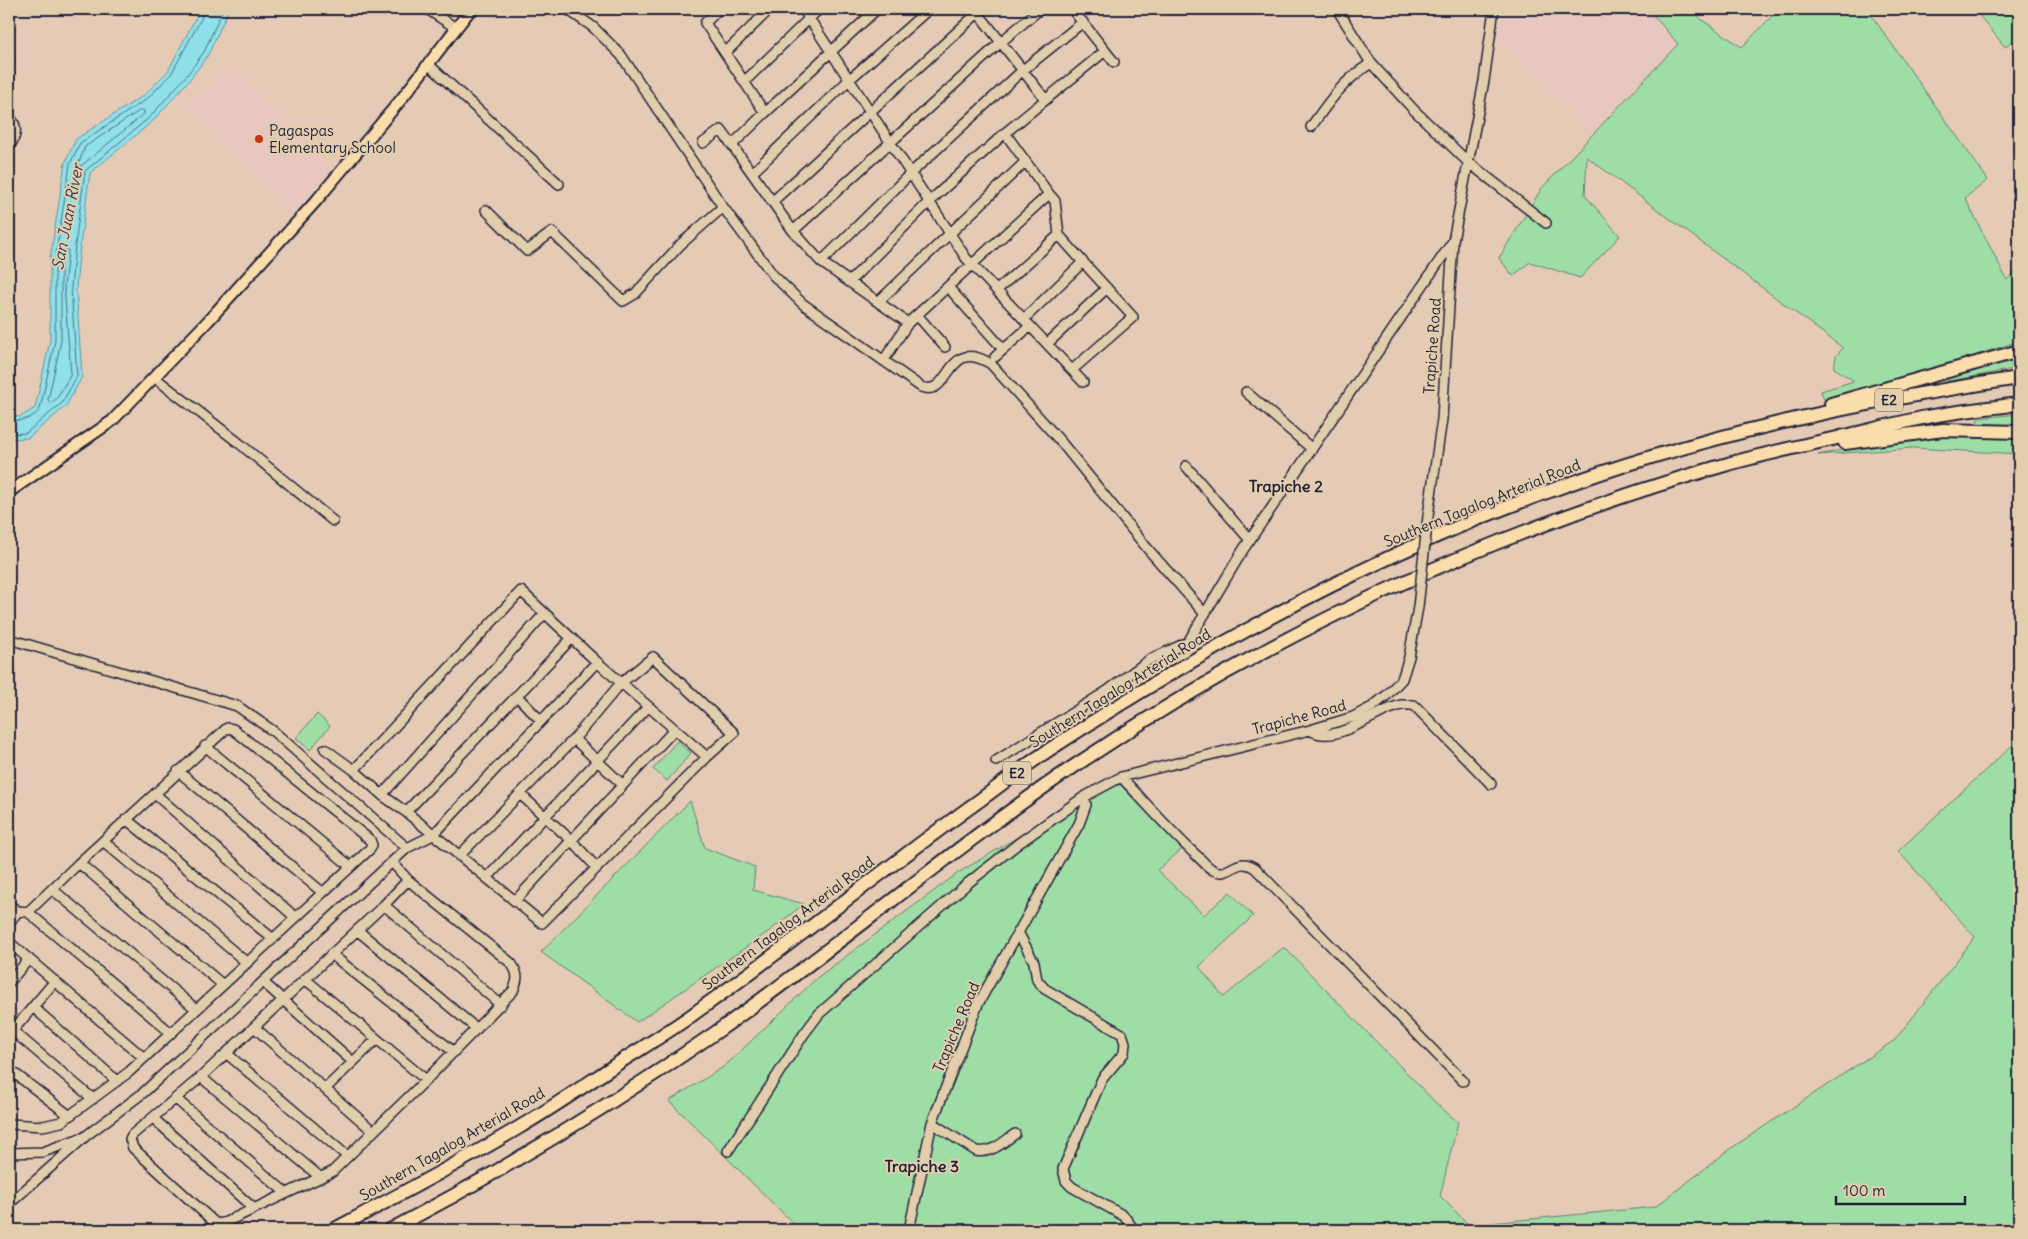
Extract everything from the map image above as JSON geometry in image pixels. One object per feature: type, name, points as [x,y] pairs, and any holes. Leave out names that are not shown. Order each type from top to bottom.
[{"type":"highway","points":[[1759,427],[1838,402],[2019,351]]},
{"type":"highway","name":"Southern Tagalog Arterial Road","points":[[333,1230],[440,1174],[522,1126],[660,1037],[700,1010],[929,836],[1052,747],[1148,687],[1249,629],[1357,572],[1544,492],[1642,460],[1759,427],[1926,392],[2019,378]]},
{"type":"highway","name":"E2","points":[[390,1230],[450,1199],[534,1150],[717,1032],[945,860],[1072,768],[1165,708],[1270,648],[1377,594],[1450,562],[1555,520],[1648,488],[1764,455],[1928,417],[2019,404]]},
{"type":"highway","points":[[1764,455],[1943,430],[2019,432]]},
{"type":"main road","points":[[9,492],[112,421],[208,321],[316,200],[471,9]]},
{"type":"street","points":[[427,9],[456,28]]},
{"type":"street","points":[[567,9],[593,28],[621,55],[723,207],[773,275],[803,304],[927,389],[936,386],[958,360],[964,356],[977,356],[991,364],[1061,442],[1147,548],[1205,614]]},
{"type":"street","points":[[720,9],[706,23],[765,113]]},
{"type":"street","points":[[725,53],[770,9]]},
{"type":"street","points":[[804,9],[973,264],[1083,382]]},
{"type":"street","points":[[744,82],[819,9]]},
{"type":"street","points":[[732,145],[831,50],[877,9]]},
{"type":"street","points":[[752,173],[850,79],[929,9]]},
{"type":"street","points":[[793,231],[890,141],[1040,9]]},
{"type":"street","points":[[1072,9],[1114,62]]},
{"type":"street","points":[[1337,9],[1370,63],[1413,109],[1468,162],[1546,223]]},
{"type":"street","name":"Trapiche Road","points":[[909,1230],[932,1123],[978,1004],[1079,824],[1086,805],[1084,797],[1121,776],[1310,730],[1353,717],[1372,707],[1402,679],[1409,658],[1418,607],[1428,516],[1442,418],[1453,241],[1484,81],[1494,9]]},
{"type":"street","points":[[772,202],[871,112],[978,10],[1045,99]]},
{"type":"street","points":[[821,262],[911,173],[1023,70],[1083,22]]},
{"type":"street","points":[[849,282],[930,201],[1004,134],[1105,51]]},
{"type":"street","points":[[1311,127],[1337,90],[1370,63]]},
{"type":"street","points":[[428,64],[559,184]]},
{"type":"street","points":[[9,116],[16,127],[16,135],[9,146]]},
{"type":"street","points":[[702,143],[721,130],[793,231],[821,262],[908,323]]},
{"type":"street","points":[[1004,134],[1055,201],[1059,235],[1133,317],[1072,370]]},
{"type":"street","points":[[878,302],[1025,162]]},
{"type":"street","points":[[884,360],[908,323],[1049,194]]},
{"type":"street","points":[[486,210],[526,251],[552,232],[623,301],[635,294],[682,244],[723,207]]},
{"type":"street","points":[[997,290],[1059,235]]},
{"type":"street","points":[[996,761],[1107,691],[1149,660],[1188,642],[1250,540],[1453,241]]},
{"type":"street","points":[[995,357],[1083,262]]},
{"type":"street","points":[[948,287],[1003,349]]},
{"type":"street","points":[[1047,344],[1107,288]]},
{"type":"street","points":[[917,315],[945,347]]},
{"type":"street","points":[[154,377],[333,521]]},
{"type":"street","points":[[1246,392],[1312,449]]},
{"type":"street","points":[[1186,466],[1250,540]]},
{"type":"street","points":[[354,770],[521,591],[597,662],[707,757]]},
{"type":"street","points":[[382,795],[545,613]]},
{"type":"street","points":[[406,812],[572,638]]},
{"type":"street","points":[[9,639],[236,706],[273,731],[407,848]]},
{"type":"street","points":[[325,749],[354,770],[382,795],[406,812],[433,835],[514,901],[542,923],[707,757],[734,733],[652,657],[621,683],[574,739],[459,856]]},
{"type":"street","points":[[9,1204],[87,1135],[143,1093],[407,848],[433,835],[597,662]]},
{"type":"street","points":[[517,696],[542,721]]},
{"type":"street","points":[[1310,730],[1316,733],[1330,733],[1352,728],[1392,708],[1402,705],[1414,705],[1491,784]]},
{"type":"street","points":[[486,878],[648,707]]},
{"type":"street","points":[[9,923],[52,889],[205,746],[227,728],[233,729],[370,840],[372,844],[369,850],[144,1058],[94,1099],[60,1122],[43,1126],[9,1124]]},
{"type":"street","points":[[514,901],[674,730]]},
{"type":"street","points":[[574,739],[623,784]]},
{"type":"street","points":[[205,746],[350,866]]},
{"type":"street","points":[[178,771],[322,892]]},
{"type":"street","points":[[1121,776],[1181,841],[1212,870],[1219,872],[1228,870],[1242,863],[1255,868],[1463,1082]]},
{"type":"street","points":[[155,794],[295,917]]},
{"type":"street","points":[[520,794],[571,840],[597,868]]},
{"type":"street","points":[[728,1151],[819,1014],[968,883],[1019,843],[1084,797]]},
{"type":"street","points":[[126,819],[272,938]]},
{"type":"street","points":[[103,841],[246,962]]},
{"type":"street","points":[[392,862],[408,880],[512,964],[517,971],[518,980],[513,991],[332,1172],[226,1222],[218,1224],[214,1222],[133,1148],[130,1139],[132,1135],[201,1077],[384,905],[408,880]]},
{"type":"street","points":[[79,863],[223,985]]},
{"type":"street","points":[[52,889],[196,1009]]},
{"type":"street","points":[[9,905],[23,911],[171,1033]]},
{"type":"street","points":[[384,905],[501,1005]]},
{"type":"street","points":[[357,930],[477,1029]]},
{"type":"street","points":[[1018,932],[1034,962],[1037,980],[1045,989],[1122,1034],[1125,1043],[1124,1053],[1102,1079],[1063,1169],[1066,1181],[1072,1187],[1124,1216],[1134,1230]]},
{"type":"street","points":[[9,942],[144,1058]]},
{"type":"street","points":[[331,954],[454,1052]]},
{"type":"street","points":[[9,982],[29,959]]},
{"type":"street","points":[[306,979],[426,1080]]},
{"type":"street","points":[[55,981],[11,1033],[94,1099]]},
{"type":"street","points":[[263,982],[353,1062]]},
{"type":"street","points":[[33,1007],[117,1081]]},
{"type":"street","points":[[254,1027],[373,1131]]},
{"type":"street","points":[[325,1089],[377,1039]]},
{"type":"street","points":[[226,1053],[347,1156]]},
{"type":"street","points":[[9,1069],[70,1116]]},
{"type":"street","points":[[201,1077],[320,1178]]},
{"type":"street","points":[[176,1099],[286,1193]]},
{"type":"street","points":[[153,1118],[254,1208]]},
{"type":"street","points":[[932,1123],[976,1151],[983,1152],[989,1151],[1015,1134]]},
{"type":"street","points":[[9,1153],[43,1152],[87,1135]]},
{"type":"shaded area","points":[[1503,9],[1649,9],[1679,43],[1592,133],[1499,39]]},
{"type":"shaded area","name":"Pagaspas Elementary School","points":[[232,66],[333,174],[295,217],[185,104]]},
{"type":"green space","points":[[1648,9],[1692,9],[1702,20],[1742,47],[1779,9],[1867,9],[1988,180],[1965,198],[2007,280],[2019,268],[2019,341],[1824,400],[1821,391],[1854,381],[1834,368],[1836,356],[1843,348],[1587,157],[1585,195],[1620,236],[1580,278],[1530,262],[1513,276],[1499,258],[1542,188],[1678,44]]},
{"type":"green space","points":[[1974,9],[2019,9],[2019,35],[2005,47]]},
{"type":"green space","points":[[2019,355],[2019,368],[1949,381],[1945,378]]},
{"type":"green space","points":[[2019,414],[2019,428],[1979,425],[1977,423],[1978,418]]},
{"type":"green space","points":[[1930,435],[2019,439],[2019,454],[1913,448],[1818,455],[1861,446]]},
{"type":"green space","points":[[317,714],[330,726],[310,750],[296,738]]},
{"type":"green space","points":[[2019,739],[2019,1230],[800,1230],[669,1101],[725,1066],[818,977],[958,873],[1084,797],[1121,777],[1186,846],[1157,870],[1204,915],[1230,892],[1253,916],[1199,967],[1224,997],[1284,947],[1438,1105],[1458,1122],[1440,1196],[1469,1225],[1655,1207],[1733,1147],[1895,1040],[1975,937],[1898,851]]},
{"type":"green space","points":[[677,741],[691,753],[667,781],[653,769]]},
{"type":"green space","points":[[690,801],[705,848],[755,867],[753,890],[804,904],[768,932],[637,1022],[541,952]]},
{"type":"water","name":"San Juan River","points":[[200,9],[229,9],[208,55],[191,78],[153,121],[90,173],[76,288],[82,377],[66,406],[28,438],[9,439],[9,415],[20,417],[35,408],[50,341],[50,259],[65,163],[76,139],[144,95],[168,71]]},
{"type":"place","name":"Pagaspas Elementary School","points":[[259,139]]},
{"type":"district","name":"Trapiche 2","points":[[1286,486]]},
{"type":"district","name":"Trapiche 3","points":[[922,1166]]}]
